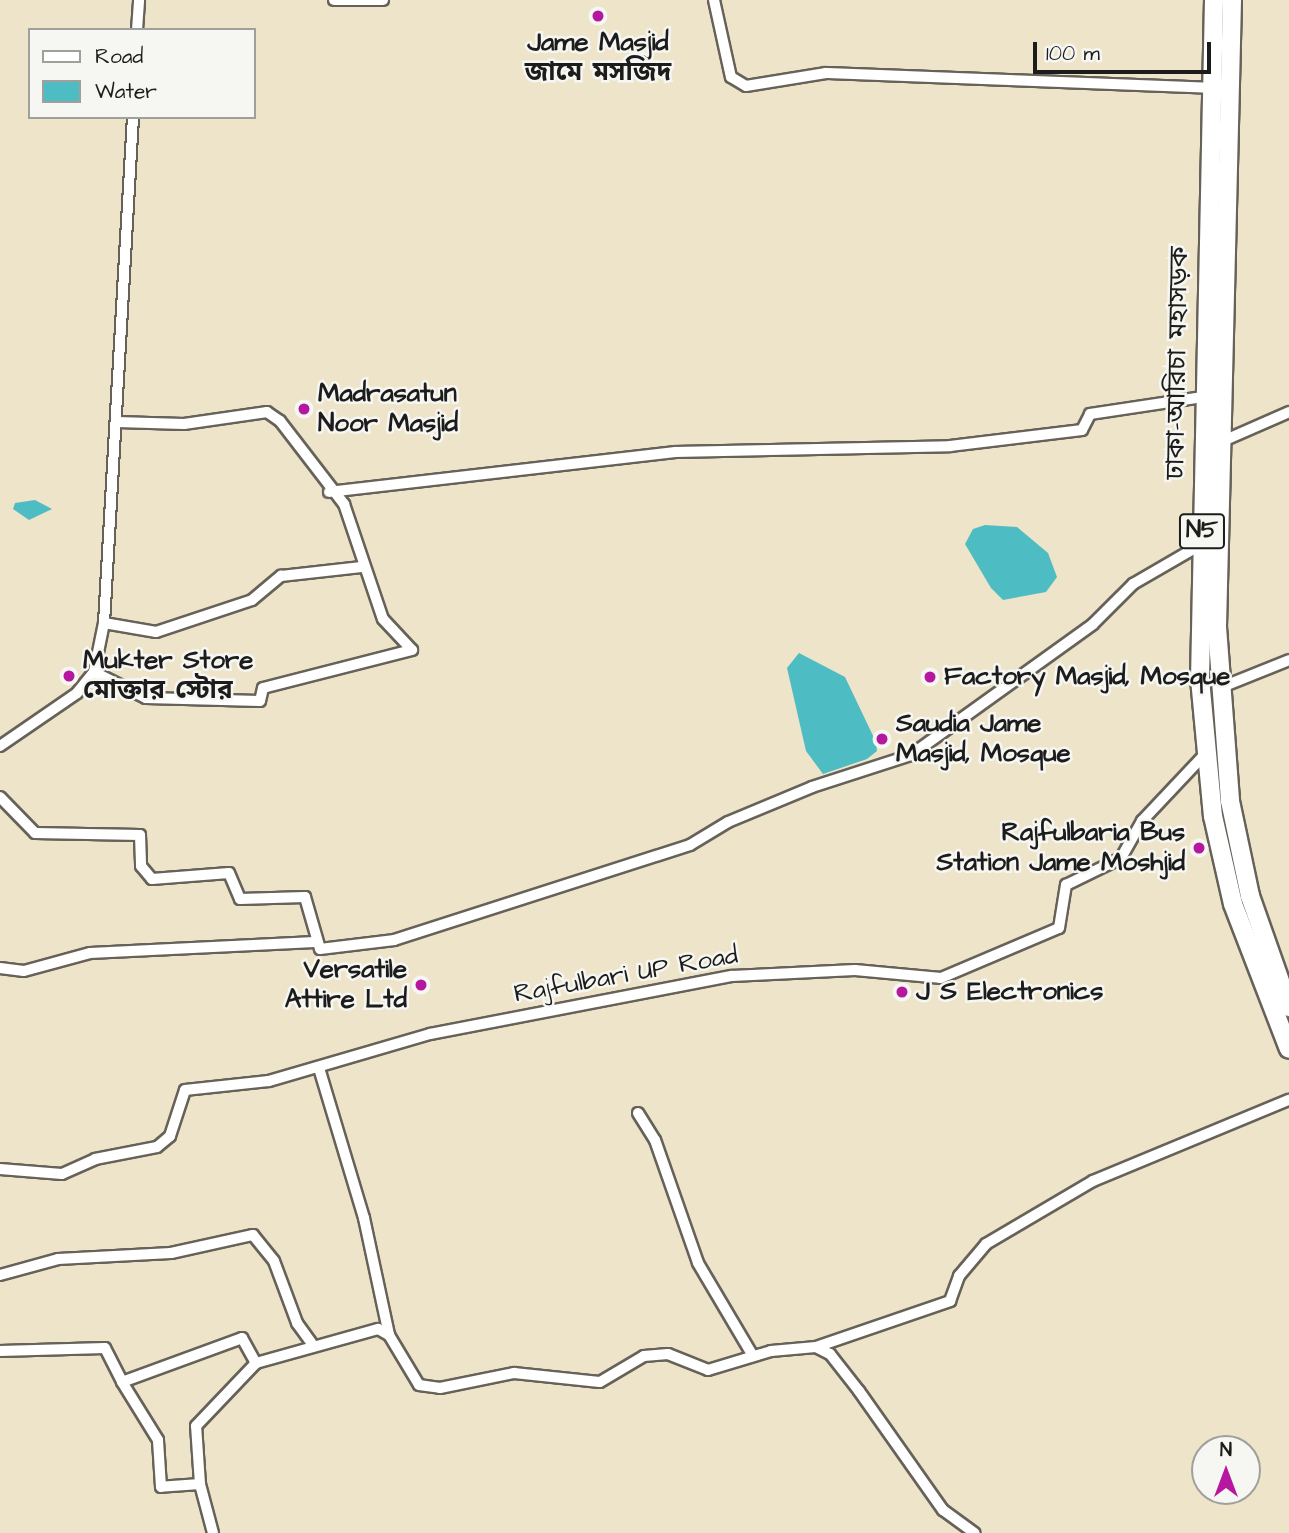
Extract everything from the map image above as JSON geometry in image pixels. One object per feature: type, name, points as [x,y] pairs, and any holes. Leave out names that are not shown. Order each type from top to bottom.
[{"type":"highway","name":"ঢাকা-আরিচা মহাসড়ক","points":[[1214,0],[1203,397],[1200,679],[1213,816],[1233,904],[1289,1049]]},
{"type":"highway","name":"N5","points":[[1232,0],[1223,441],[1222,687],[1230,801],[1251,896],[1289,1006]]},
{"type":"street","points":[[137,28],[139,0]]},
{"type":"street","points":[[334,0],[383,0]]},
{"type":"street","points":[[714,0],[731,77],[746,86],[827,72],[1211,88]]},
{"type":"street","points":[[0,746],[77,693],[94,672],[104,623],[133,119]]},
{"type":"street","points":[[329,492],[674,452],[950,446],[1082,430],[1090,414],[1203,397]]},
{"type":"street","points":[[94,672],[146,698],[260,701],[263,688],[412,650],[383,619],[361,566],[344,504],[329,492],[267,412],[184,425],[117,422]]},
{"type":"street","points":[[1223,441],[1289,412]]},
{"type":"street","points":[[0,968],[24,971],[90,953],[314,942],[325,950],[394,940],[563,889],[690,845],[728,822],[812,787],[911,755],[1093,624],[1133,584],[1202,544]]},
{"type":"street","points":[[104,623],[156,632],[252,600],[281,576],[361,566]]},
{"type":"street","points":[[1222,687],[1289,660]]},
{"type":"street","name":"Rajfulbari UP Road","points":[[0,1170],[62,1174],[95,1159],[157,1147],[170,1136],[185,1090],[318,1068],[430,1034],[732,976],[855,970],[941,978],[1059,928],[1066,885],[1121,858],[1142,821],[1207,752]]},
{"type":"street","points":[[0,797],[35,832],[140,835],[141,866],[152,879],[229,873],[240,899],[304,897],[314,942]]},
{"type":"street","points":[[318,1068],[364,1218],[389,1335],[419,1385],[440,1388],[514,1373],[600,1382],[644,1356],[668,1354],[708,1370],[754,1356],[816,1347],[950,1301],[959,1276],[986,1244],[1093,1181],[1289,1100]]},
{"type":"street","points":[[638,1113],[655,1140],[698,1263],[754,1356]]},
{"type":"street","points":[[0,1275],[58,1259],[171,1253],[253,1235],[274,1261],[297,1323],[313,1345]]},
{"type":"street","points":[[212,1533],[200,1484],[196,1426],[256,1363],[377,1329],[389,1335]]},
{"type":"street","points":[[122,1382],[242,1338],[256,1363]]},
{"type":"street","points":[[816,1347],[830,1354],[859,1391],[943,1510],[975,1533]]},
{"type":"street","points":[[0,1351],[104,1348],[158,1440],[161,1487],[200,1484]]},
{"type":"water","points":[[35,500],[52,509],[29,520],[13,509],[15,503]]},
{"type":"water","points":[[985,525],[1017,527],[1048,553],[1057,577],[1046,592],[1003,600],[991,588],[965,544],[973,529]]},
{"type":"water","points":[[799,653],[845,677],[876,742],[877,751],[867,759],[823,774],[806,751],[787,668]]},
{"type":"place","name":"Jame Masjid জামে মসজিদ","points":[[598,16]]},
{"type":"place","name":"Madrasatun Noor Masjid","points":[[304,409]]},
{"type":"place","name":"Mukter Store মোক্তার স্টোর","points":[[69,676]]},
{"type":"place","name":"Factory Masjid, Mosque","points":[[930,677]]},
{"type":"place","name":"Saudia Jame Masjid, Mosque","points":[[882,739]]},
{"type":"place","name":"Rajfulbaria Bus Station Jame Moshjid","points":[[1199,848]]},
{"type":"place","name":"Versatile Attire Ltd","points":[[421,985]]},
{"type":"place","name":"J S Electronics","points":[[902,992]]}]
